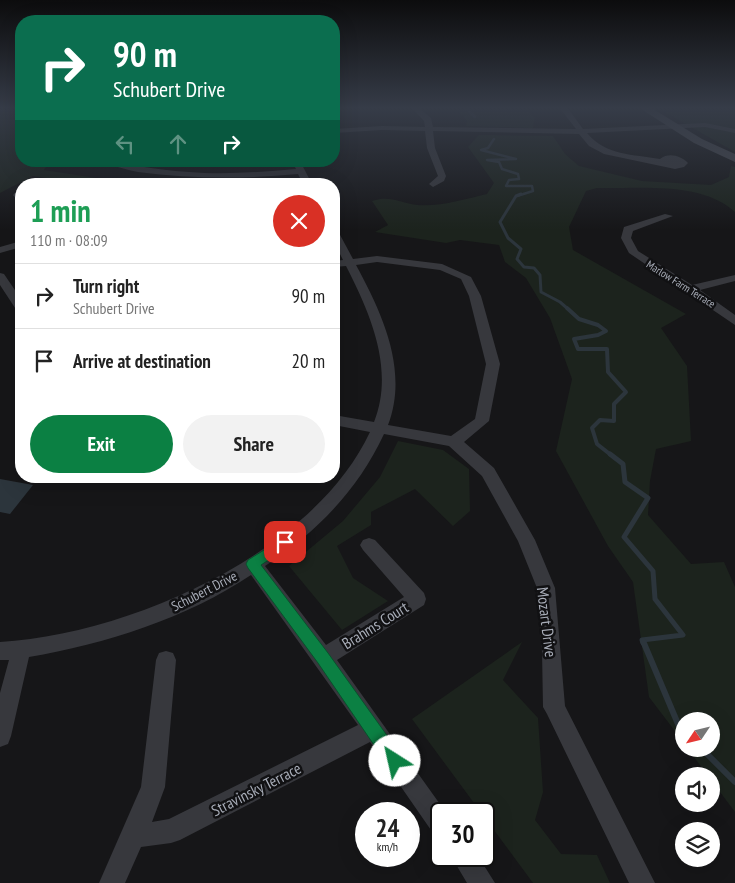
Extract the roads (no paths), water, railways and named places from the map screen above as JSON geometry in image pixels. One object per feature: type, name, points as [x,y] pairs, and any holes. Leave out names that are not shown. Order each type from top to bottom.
[{"type":"main road","points":[[707,148],[735,160]]},
{"type":"street","points":[[431,148],[442,176],[441,180],[433,184]]},
{"type":"street","points":[[601,148],[612,153],[638,159],[662,161]]},
{"type":"street","points":[[131,167],[260,176],[301,171]]},
{"type":"street","points":[[299,167],[305,178]]},
{"type":"street","name":"Marlow Farm Terrace","points":[[668,216],[628,229],[626,238],[634,254],[690,289],[735,321]]},
{"type":"street","name":"Schubert Drive","points":[[0,651],[21,650],[104,632],[165,610],[224,583],[301,531],[339,493],[362,463],[381,427],[389,393],[389,363],[386,346],[340,245]]},
{"type":"street","points":[[0,250],[15,246]]},
{"type":"street","points":[[340,263],[377,259],[451,269],[465,277],[476,296],[493,364],[482,421],[454,442]]},
{"type":"street","points":[[0,276],[15,299]]},
{"type":"street","points":[[690,289],[735,278]]},
{"type":"street","name":"Mozart Drive","points":[[340,421],[454,442],[488,472],[526,540],[546,588],[552,651],[554,707],[642,883]]},
{"type":"street","name":"Brahms Court","points":[[323,658],[417,599],[369,545]]},
{"type":"street","points":[[252,564],[323,658],[430,810]]},
{"type":"street","points":[[0,736],[21,650]]},
{"type":"street","points":[[112,883],[134,836],[153,787],[166,660]]},
{"type":"street","name":"Stravinsky Terrace","points":[[134,836],[171,831],[372,729]]},
{"type":"street","points":[[471,867],[482,883]]},
{"type":"waterway","points":[[487,148],[481,150],[516,159],[487,160],[499,162],[502,169],[518,174],[519,179],[509,180],[506,186],[532,186],[533,191],[517,196]]},
{"type":"waterway","points":[[521,194],[516,196],[500,222],[508,238],[521,249],[517,259],[524,267],[534,268],[540,275],[541,292],[560,302],[568,309]]},
{"type":"waterway","points":[[567,308],[579,319],[598,325],[606,331],[598,335],[574,339],[578,349],[607,349],[608,372],[626,392],[614,404],[614,421],[600,420],[592,428],[597,444],[611,455]]},
{"type":"waterway","points":[[610,454],[623,464],[625,482],[648,498],[624,537],[653,571],[655,599],[683,635],[642,640],[643,643]]},
{"type":"waterway","points":[[643,641],[675,717]]},
{"type":"waterway","points":[[711,758],[735,782]]}]
